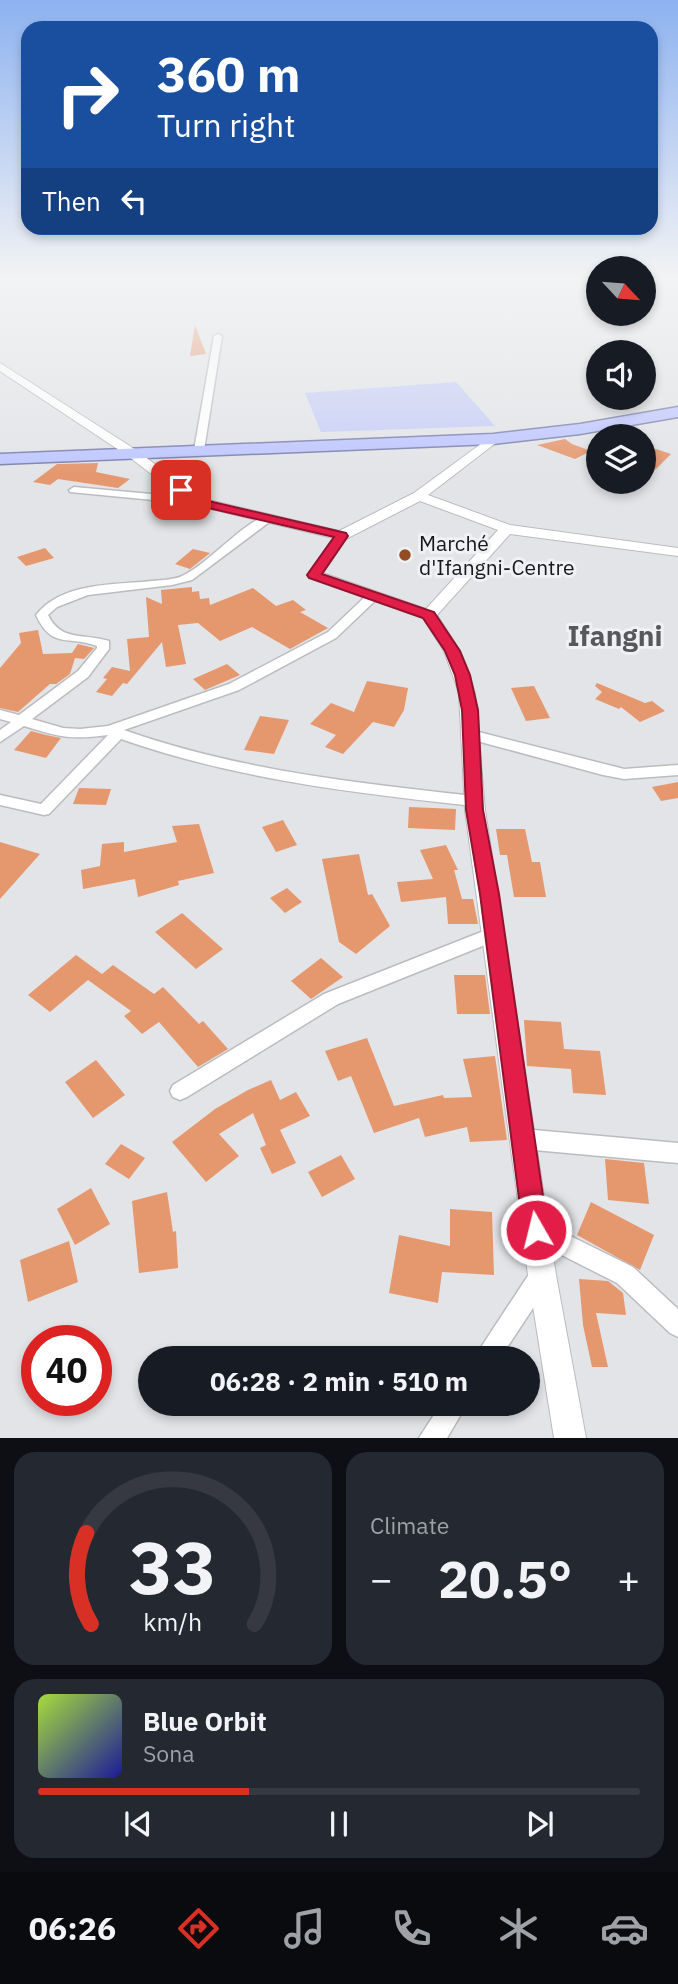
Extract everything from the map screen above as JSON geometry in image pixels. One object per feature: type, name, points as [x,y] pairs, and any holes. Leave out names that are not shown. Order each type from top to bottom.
[{"type":"highway","points":[[0,459],[493,439],[580,429],[678,412]]},
{"type":"street","points":[[199,450],[217,343]]},
{"type":"street","points":[[0,366],[132,453],[195,501]]},
{"type":"street","points":[[493,439],[419,496],[341,536],[314,575],[429,615],[441,630],[462,675],[470,710],[474,801],[542,1275],[570,1438]]},
{"type":"street","points":[[74,490],[195,501],[341,536]]},
{"type":"street","points":[[419,496],[507,529],[678,552]]},
{"type":"street","points":[[0,737],[83,674],[103,649],[104,644],[97,641],[58,637],[48,630],[42,615],[46,607],[103,589],[176,583],[188,578],[268,519]]},
{"type":"street","points":[[429,615],[507,529]]},
{"type":"street","points":[[0,714],[62,733],[114,732],[234,687],[332,635],[373,596]]},
{"type":"street","points":[[0,800],[44,810],[114,732]]},
{"type":"street","points":[[114,732],[223,764],[317,784],[474,801]]},
{"type":"street","points":[[471,735],[624,774],[678,770]]},
{"type":"street","points":[[180,1091],[331,999],[494,934]]},
{"type":"street","points":[[523,1139],[678,1153]]},
{"type":"street","points":[[536,1230],[625,1275],[678,1325]]},
{"type":"street","points":[[494,1346],[542,1275]]},
{"type":"street","points":[[432,1438],[447,1416]]},
{"type":"shaded area","points":[[456,382],[495,426],[321,432],[305,393]]},
{"type":"building","points":[[192,343],[202,343],[206,354],[190,356]]},
{"type":"building","points":[[565,439],[586,449],[586,454],[575,459],[537,445]]},
{"type":"building","points":[[656,449],[671,454],[656,469]]},
{"type":"building","points":[[98,463],[96,472],[130,479],[118,488],[58,479],[50,485],[33,482],[57,464]]},
{"type":"building","points":[[45,548],[54,558],[26,566],[17,557]]},
{"type":"building","points":[[193,549],[210,553],[190,569],[175,564]]},
{"type":"building","points":[[192,587],[192,592],[199,591],[200,599],[209,598],[210,605],[253,588],[276,606],[293,600],[306,610],[300,612],[328,628],[290,649],[252,627],[220,641],[198,623],[178,625],[186,664],[166,667],[162,642],[127,684],[123,683],[112,696],[96,692],[107,679],[103,678],[112,667],[130,671],[127,639],[149,637],[146,597],[162,604],[161,590]]},
{"type":"building","points":[[38,630],[43,654],[72,653],[78,644],[94,648],[84,659],[75,658],[70,674],[56,684],[50,684],[18,712],[0,708],[0,668],[21,643],[19,633]]},
{"type":"building","points":[[227,664],[240,675],[205,690],[193,679]]},
{"type":"building","points":[[367,681],[408,688],[404,710],[394,727],[373,722],[343,754],[325,747],[336,735],[310,724],[331,703],[354,712]]},
{"type":"building","points":[[597,683],[645,703],[652,701],[665,711],[640,722],[621,707],[619,709],[595,699],[602,692],[595,686]]},
{"type":"building","points":[[534,686],[550,718],[526,721],[511,688]]},
{"type":"building","points":[[260,716],[289,720],[274,754],[244,750]]},
{"type":"building","points":[[31,731],[61,738],[46,758],[14,750]]},
{"type":"building","points":[[678,782],[678,798],[661,801],[652,787]]},
{"type":"building","points":[[79,788],[111,789],[106,805],[73,804]]},
{"type":"building","points":[[409,807],[456,809],[455,830],[408,828]]},
{"type":"building","points":[[283,820],[297,845],[276,852],[262,827]]},
{"type":"building","points":[[199,824],[214,873],[178,881],[179,885],[138,897],[135,879],[83,889],[81,870],[100,866],[102,844],[124,842],[124,852],[177,842],[172,826]]},
{"type":"building","points":[[496,829],[525,829],[532,862],[540,862],[546,897],[514,897],[507,855],[500,855]]},
{"type":"building","points":[[0,842],[40,854],[0,899]]},
{"type":"building","points":[[446,845],[458,870],[454,870],[462,899],[473,899],[478,924],[448,924],[446,897],[401,902],[397,882],[433,879],[420,850]]},
{"type":"building","points":[[359,854],[368,895],[372,894],[390,926],[356,954],[339,942],[322,859]]},
{"type":"building","points":[[287,888],[302,902],[285,913],[270,898]]},
{"type":"building","points":[[182,913],[223,949],[196,969],[155,932]]},
{"type":"building","points":[[76,955],[102,974],[113,965],[154,994],[163,987],[199,1024],[203,1021],[228,1049],[198,1067],[159,1022],[142,1034],[124,1016],[131,1011],[88,980],[50,1012],[28,995]]},
{"type":"building","points":[[321,958],[343,977],[311,999],[291,981]]},
{"type":"building","points":[[454,975],[485,975],[490,1014],[457,1014]]},
{"type":"building","points":[[524,1020],[561,1022],[564,1049],[600,1051],[606,1095],[573,1093],[571,1069],[527,1066]]},
{"type":"building","points":[[367,1038],[394,1106],[443,1095],[444,1098],[472,1097],[463,1059],[495,1056],[507,1140],[470,1142],[467,1127],[425,1137],[419,1118],[374,1133],[351,1076],[338,1081],[325,1051]]},
{"type":"building","points":[[96,1060],[125,1095],[93,1118],[65,1082]]},
{"type":"building","points":[[271,1080],[280,1100],[296,1092],[310,1116],[280,1130],[296,1163],[272,1174],[260,1148],[266,1145],[253,1113],[219,1134],[239,1156],[206,1182],[172,1142],[215,1109]]},
{"type":"building","points":[[121,1144],[145,1158],[129,1179],[105,1164]]},
{"type":"building","points":[[341,1155],[355,1179],[322,1197],[308,1172]]},
{"type":"building","points":[[605,1159],[644,1163],[649,1204],[608,1200]]},
{"type":"building","points":[[91,1188],[110,1224],[75,1245],[57,1209]]},
{"type":"building","points":[[167,1192],[173,1232],[176,1231],[178,1268],[139,1273],[132,1201]]},
{"type":"building","points":[[591,1202],[654,1235],[640,1270],[577,1235]]},
{"type":"building","points":[[450,1209],[492,1212],[494,1275],[442,1272],[438,1303],[389,1293],[399,1235],[450,1246]]},
{"type":"building","points":[[69,1241],[78,1282],[28,1302],[20,1260]]},
{"type":"building","points":[[579,1279],[608,1281],[623,1293],[626,1315],[596,1313],[608,1367],[592,1367],[583,1325]]},
{"type":"place","name":"Marché d'Ifangni-Centre","points":[[405,555]]},
{"type":"district","name":"Ifangni","points":[[615,635]]},
{"type":"route","points":[[181,490],[195,501],[341,536],[314,575],[429,615],[452,651],[462,675],[470,710],[475,810],[536,1230]]}]
